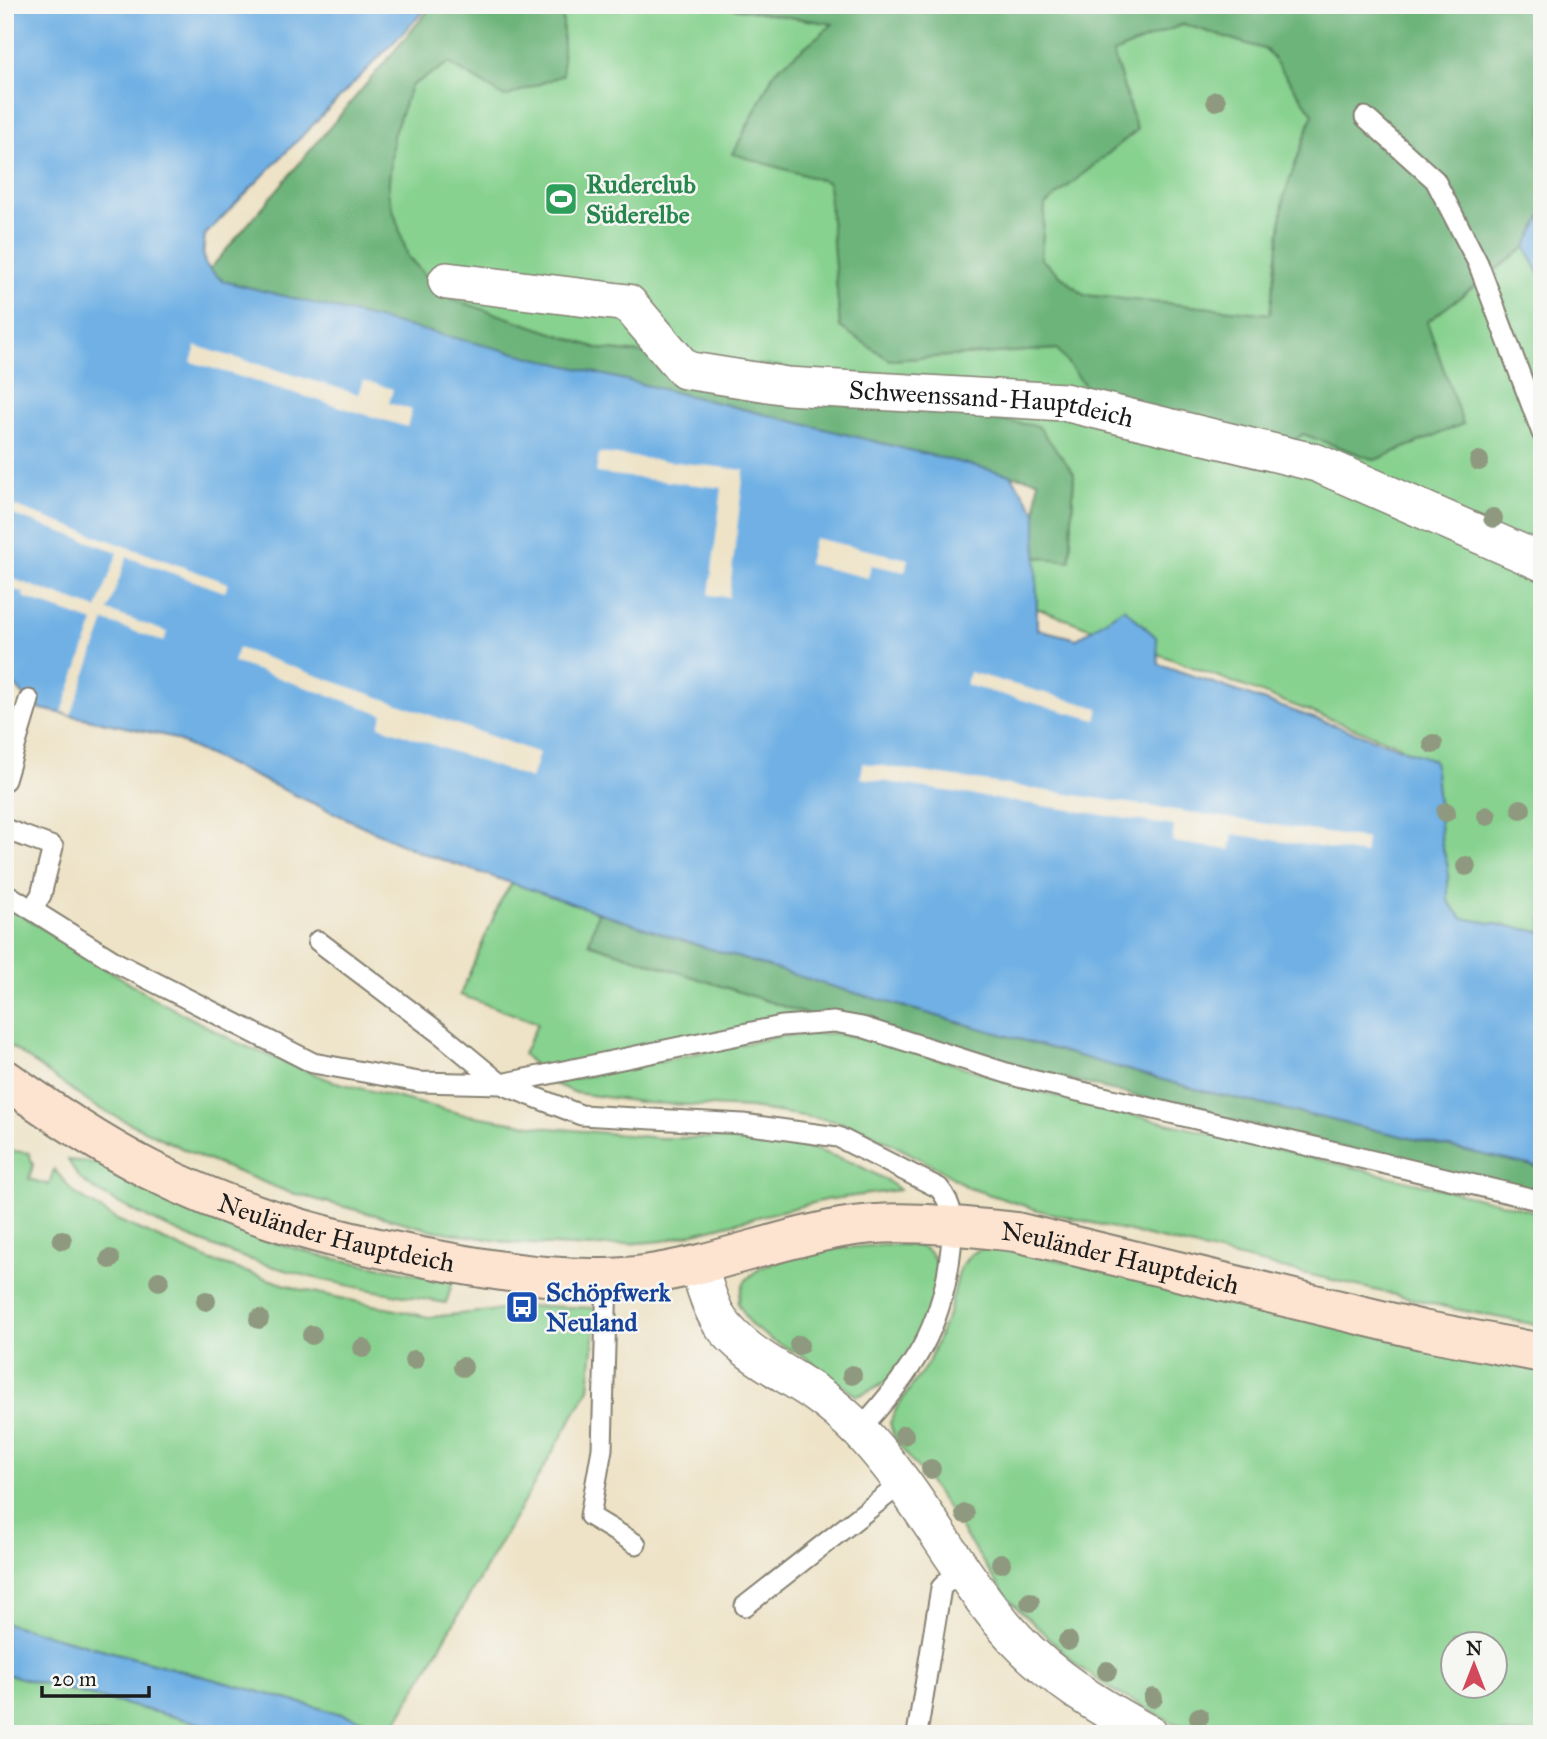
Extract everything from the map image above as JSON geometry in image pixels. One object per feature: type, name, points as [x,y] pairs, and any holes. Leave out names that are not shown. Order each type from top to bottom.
[{"type":"street","name":"Schweenssand-Hauptdeich","points":[[447,281],[628,303],[685,370],[787,386],[1064,402],[1317,463],[1542,562]]},
{"type":"street","name":"Neuländer Hauptdeich","points":[[5,1079],[91,1137],[150,1170],[210,1198],[267,1219],[361,1245],[479,1268],[570,1278],[645,1275],[698,1265],[842,1228],[888,1224],[953,1225],[1016,1232],[1422,1330],[1542,1353]]},
{"type":"street","points":[[698,1265],[719,1319],[735,1338],[751,1353],[817,1394],[859,1430],[902,1482],[987,1604],[1017,1640],[1062,1679],[1106,1710],[1149,1734]]},
{"type":"lane","points":[[1365,117],[1435,180],[1478,263],[1542,433]]},
{"type":"lane","points":[[5,780],[29,700]]},
{"type":"lane","points":[[5,829],[53,846],[41,895],[32,909]]},
{"type":"lane","points":[[5,893],[117,963],[313,1063],[419,1082],[501,1084],[782,1026],[834,1022],[862,1027],[1019,1077],[1542,1201]]},
{"type":"lane","points":[[318,941],[442,1035],[501,1084],[581,1115],[743,1124],[838,1137],[939,1188],[949,1199],[953,1225],[945,1293],[931,1332],[914,1365],[895,1391],[859,1430]]},
{"type":"lane","points":[[607,1278],[603,1449],[590,1516],[636,1544]]},
{"type":"lane","points":[[745,1606],[902,1482]]},
{"type":"lane","points":[[917,1734],[940,1588],[961,1567]]},
{"type":"green space","points":[[433,5],[563,5],[563,75],[505,97],[449,63],[411,86],[393,136],[388,193],[408,257],[446,297],[600,349],[782,367],[915,408],[1038,426],[1074,473],[1070,561],[1034,557],[1038,480],[737,430],[194,288]]},
{"type":"green space","points":[[563,5],[714,5],[834,24],[775,71],[733,154],[828,182],[840,327],[890,360],[1057,349],[1122,434],[1261,466],[1303,434],[1375,460],[1463,424],[1427,322],[1526,247],[1542,279],[1542,948],[1447,915],[1399,745],[1031,606],[1034,557],[1070,560],[1074,473],[915,408],[782,367],[600,349],[446,297],[408,257],[388,193],[393,136],[411,86],[449,63],[505,97],[563,75]]},
{"type":"green space","points":[[714,5],[1539,5],[1542,8],[1542,215],[1526,247],[1427,322],[1463,424],[1375,460],[1303,434],[1261,466],[1122,434],[1057,349],[890,360],[840,327],[828,182],[733,154],[775,71],[833,24]],"holes":[[[1183,24],[1267,50],[1313,114],[1284,196],[1270,314],[1084,295],[1041,259],[1045,205],[1137,130],[1113,53]]]},
{"type":"green space","points":[[1183,24],[1267,50],[1313,114],[1284,196],[1270,314],[1084,295],[1041,259],[1045,205],[1137,130],[1113,53]]},
{"type":"green space","points":[[512,883],[598,912],[589,943],[813,1016],[538,1069],[523,1054],[538,1023],[460,995],[501,900]]},
{"type":"green space","points":[[5,904],[153,998],[238,1043],[332,1081],[462,1114],[550,1128],[661,1138],[731,1138],[814,1149],[856,1164],[899,1190],[825,1200],[663,1241],[591,1247],[512,1243],[432,1230],[288,1192],[200,1157],[94,1106],[5,1042]]},
{"type":"green space","points":[[598,912],[827,985],[1199,1090],[1542,1168],[1542,1197],[813,1016],[589,943]]},
{"type":"green space","points":[[834,1033],[885,1042],[1055,1096],[1542,1213],[1542,1326],[1450,1308],[1038,1210],[969,1188],[869,1132],[835,1121],[750,1108],[647,1103],[576,1093],[552,1083],[781,1036]]},
{"type":"green space","points":[[5,1150],[29,1153],[33,1165],[29,1179],[49,1185],[54,1169],[73,1192],[117,1220],[212,1261],[299,1289],[428,1317],[541,1306],[597,1308],[589,1389],[393,1728],[5,1623]]},
{"type":"green space","points":[[68,1160],[97,1163],[167,1201],[247,1235],[326,1257],[453,1281],[446,1303],[299,1274],[193,1239],[90,1187]]},
{"type":"green space","points":[[905,1245],[926,1249],[935,1263],[937,1277],[929,1311],[915,1345],[901,1368],[886,1382],[862,1394],[856,1396],[805,1357],[773,1341],[751,1325],[738,1303],[744,1283],[771,1263],[833,1249]]},
{"type":"green space","points":[[984,1247],[1009,1249],[1542,1371],[1542,1734],[1214,1734],[1171,1722],[1112,1690],[1078,1666],[1007,1598],[935,1490],[895,1440],[890,1423],[897,1407],[928,1363],[949,1312],[960,1268],[971,1254]]},
{"type":"green space","points":[[5,1674],[242,1734],[5,1734]]},
{"type":"water","points":[[5,5],[430,5],[205,235],[203,257],[211,270],[223,281],[1011,475],[1036,512],[1037,629],[1077,639],[1124,608],[1156,637],[1159,664],[1434,760],[1442,845],[1448,867],[1448,901],[1462,918],[1542,932],[1542,1168],[1199,1090],[827,985],[675,938],[419,852],[167,736],[37,708],[11,682],[5,681]]},
{"type":"water","points":[[1542,215],[1542,279],[1526,247]]},
{"type":"water","points":[[5,1623],[393,1728],[425,1734],[242,1734],[5,1674]]},
{"type":"pier","points":[[196,346],[358,394],[363,380],[393,389],[389,403],[412,410],[407,427],[191,362]]},
{"type":"pier","points":[[599,453],[744,470],[729,597],[709,595],[722,488],[596,473]]},
{"type":"pier","points":[[5,503],[228,583],[225,592],[127,557],[108,611],[167,632],[164,642],[105,621],[71,715],[62,712],[94,622],[23,597],[24,593],[5,587],[5,576],[97,609],[118,552],[5,512]]},
{"type":"pier","points":[[814,538],[908,559],[905,572],[871,565],[868,578],[808,564]]},
{"type":"pier","points":[[238,648],[539,753],[531,779],[379,726],[383,714],[233,662]]},
{"type":"pier","points":[[969,672],[1099,708],[1096,720],[966,685]]},
{"type":"pier","points":[[863,763],[1367,839],[1365,854],[1233,834],[1230,850],[1172,842],[1174,826],[861,778]]},
{"type":"place","name":"Ruderclub Süderelbe","points":[[561,199]]},
{"type":"place","name":"Schöpfwerk Neuland","points":[[522,1307]]}]
